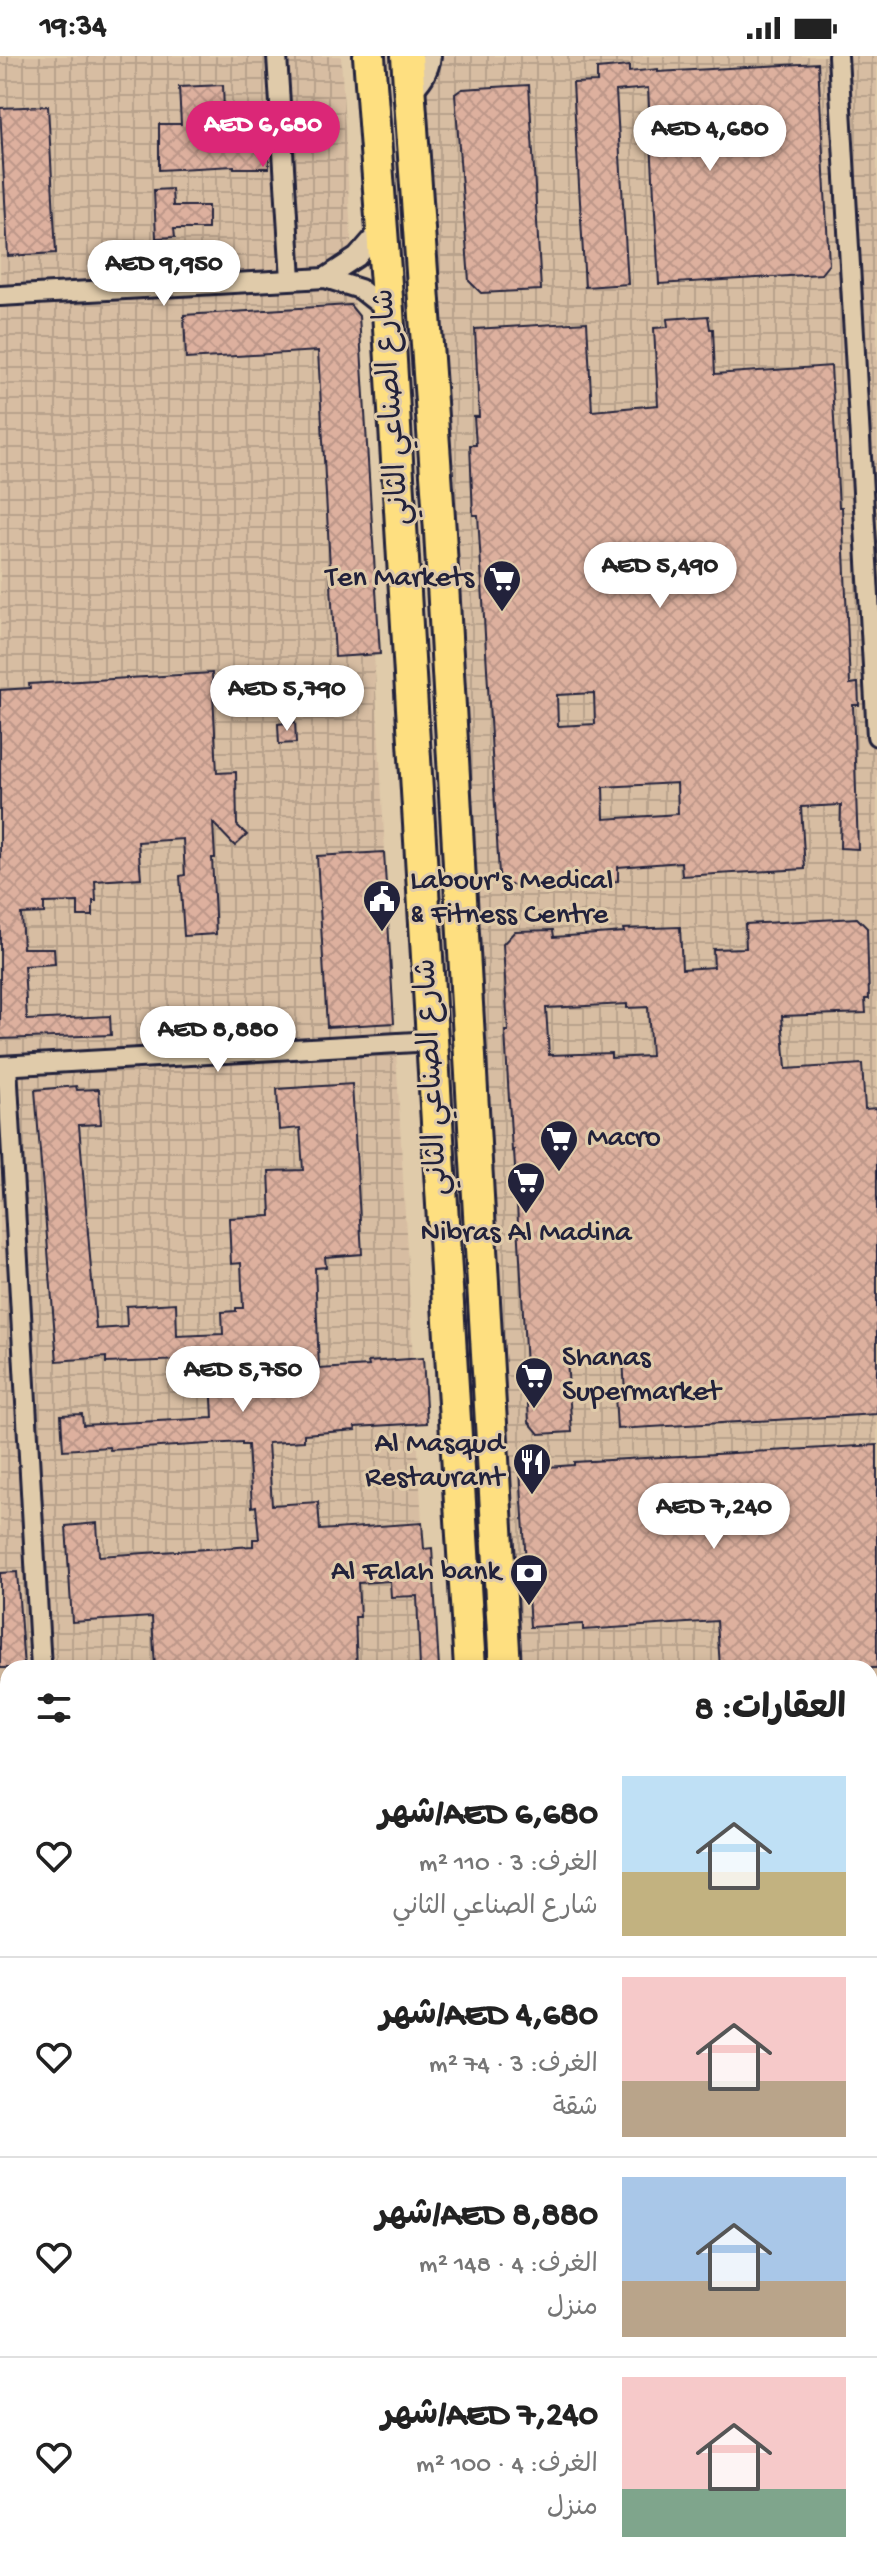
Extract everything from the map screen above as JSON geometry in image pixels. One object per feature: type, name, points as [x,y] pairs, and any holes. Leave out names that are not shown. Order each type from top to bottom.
[{"type":"main road","name":"شارع الصناعي الثاني","points":[[369,56],[388,311],[469,1660]]},
{"type":"main road","name":"شارع الصناعي الثاني","points":[[407,56],[440,532],[505,1660]]},
{"type":"street","points":[[277,56],[291,279]]},
{"type":"street","points":[[409,94],[423,80],[431,56]]},
{"type":"street","points":[[838,56],[877,736]]},
{"type":"street","points":[[325,278],[357,257],[382,228]]},
{"type":"street","points":[[0,296],[325,278],[360,289],[388,311]]},
{"type":"street","points":[[41,1660],[4,1066],[433,1041]]},
{"type":"shaded area","points":[[0,56],[341,56],[430,1660],[0,1660]]},
{"type":"shaded area","points":[[415,56],[877,56],[877,1660],[516,1660]]},
{"type":"building","points":[[818,63],[829,264],[821,274],[659,284],[648,88],[616,91],[628,284],[585,287],[573,83],[597,82],[597,69],[629,66],[629,72],[658,69],[658,72]]},
{"type":"building","points":[[223,85],[225,138],[269,137],[269,168],[234,166],[159,170],[159,124],[181,124],[179,87]]},
{"type":"building","points":[[529,85],[541,290],[481,293],[469,281],[455,94],[462,89]]},
{"type":"building","points":[[48,106],[56,253],[8,256],[0,108]]},
{"type":"building","points":[[172,189],[173,206],[208,206],[208,229],[174,229],[175,237],[156,238],[154,190]]},
{"type":"building","points":[[350,305],[359,316],[380,654],[335,657],[318,351],[186,359],[184,315]]},
{"type":"building","points":[[708,316],[710,329],[713,329],[715,374],[831,366],[839,507],[842,507],[850,684],[858,683],[859,705],[853,705],[858,849],[840,848],[841,805],[801,807],[805,869],[682,876],[681,862],[618,867],[618,881],[508,885],[499,874],[478,515],[473,515],[470,445],[476,445],[474,417],[479,417],[475,329],[587,322],[592,411],[658,405],[654,328],[668,327],[667,319]],"holes":[[[594,693],[595,724],[558,726],[557,695]],[[677,783],[678,814],[604,819],[603,787]]]},
{"type":"building","points":[[212,673],[217,773],[236,772],[237,825],[247,835],[235,846],[213,823],[216,934],[184,936],[180,876],[185,875],[183,839],[138,842],[141,878],[95,881],[93,916],[78,916],[78,902],[44,903],[44,913],[21,914],[23,948],[54,948],[55,964],[24,966],[27,1020],[110,1016],[111,1035],[0,1039],[0,690],[30,688],[29,684]]},
{"type":"building","points":[[295,722],[296,743],[279,744],[278,724]]},
{"type":"building","points":[[384,852],[394,1023],[327,1027],[317,856]]},
{"type":"building","points":[[857,918],[867,928],[869,999],[865,999],[866,1013],[782,1016],[786,1069],[862,1064],[865,1109],[877,1108],[877,1414],[617,1429],[615,1395],[625,1394],[623,1357],[567,1360],[572,1432],[539,1434],[529,1422],[505,1031],[508,1031],[503,944],[515,931],[553,930],[554,937],[624,932],[623,929],[680,927],[682,969],[714,967],[713,949],[746,948],[745,924]],"holes":[[[627,1004],[627,1008],[648,1007],[651,1056],[611,1058],[611,1053],[549,1055],[546,1008]]]},
{"type":"building","points":[[352,1084],[362,1254],[325,1257],[326,1267],[315,1268],[319,1369],[423,1358],[427,1423],[355,1427],[356,1430],[304,1434],[304,1441],[268,1443],[272,1505],[318,1502],[320,1530],[422,1523],[424,1549],[432,1548],[439,1660],[420,1660],[417,1596],[391,1597],[390,1581],[358,1583],[360,1617],[355,1617],[357,1660],[155,1660],[152,1617],[72,1622],[66,1526],[97,1523],[99,1556],[253,1546],[253,1539],[259,1539],[256,1506],[252,1507],[248,1445],[242,1445],[242,1442],[63,1450],[61,1415],[82,1414],[83,1425],[213,1418],[210,1359],[106,1363],[106,1357],[57,1361],[35,1090],[76,1086],[77,1090],[99,1089],[101,1124],[79,1125],[96,1329],[127,1327],[126,1306],[176,1303],[177,1336],[223,1334],[222,1312],[243,1308],[241,1263],[231,1264],[229,1218],[271,1216],[269,1171],[303,1170],[300,1128],[279,1130],[277,1089]]},
{"type":"building","points":[[877,1445],[877,1660],[719,1660],[717,1621],[583,1630],[583,1624],[530,1627],[520,1469],[574,1465],[574,1462]]},
{"type":"building","points":[[17,1572],[23,1660],[0,1660],[0,1573]]},
{"type":"place","name":"Ten Markets","points":[[502,613]]},
{"type":"place","name":"Labour's Medical & Fitness Centre","points":[[382,933]]},
{"type":"place","name":"Macro","points":[[559,1173]]},
{"type":"place","name":"Nibras Al Madina","points":[[526,1215]]},
{"type":"place","name":"Shanas Supermarket","points":[[534,1410]]},
{"type":"place","name":"Al Masqud Restaurant","points":[[532,1496]]},
{"type":"place","name":"Al Falah bank","points":[[529,1607]]}]
